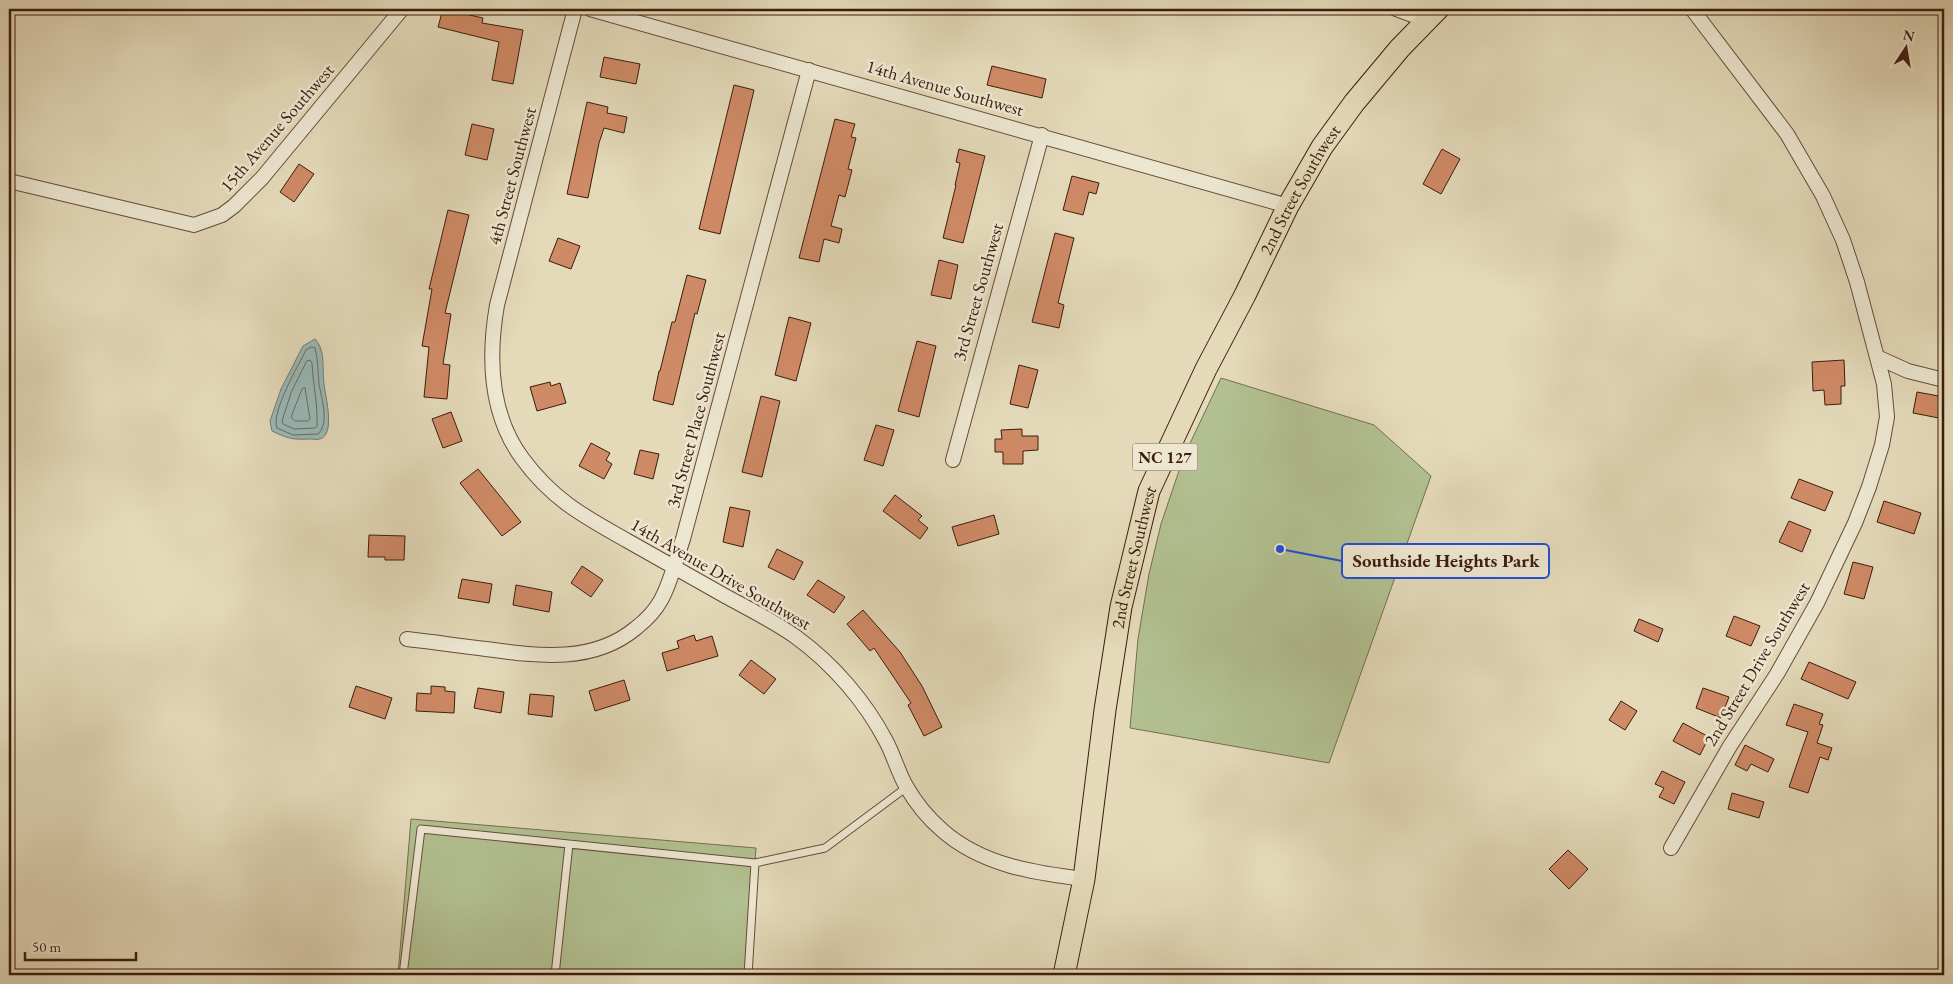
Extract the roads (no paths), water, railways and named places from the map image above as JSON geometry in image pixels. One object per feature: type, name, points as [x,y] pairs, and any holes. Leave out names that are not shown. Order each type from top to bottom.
[{"type":"main road","name":"2nd Street Southwest","points":[[1064,975],[1084,879],[1105,710],[1121,607],[1149,491],[1206,369],[1245,295],[1288,206],[1322,148],[1354,103],[1400,48],[1432,15]]},
{"type":"street","name":"15th Avenue Southwest","points":[[9,181],[194,225],[209,221],[222,215],[234,206],[262,178],[402,9]]},
{"type":"street","name":"4th Street Southwest","points":[[491,353],[497,304],[575,9]]},
{"type":"street","name":"14th Avenue Southwest","points":[[590,9],[1042,135],[1288,206]]},
{"type":"street","points":[[1396,9],[1432,15]]},
{"type":"street","name":"2nd Street Drive Southwest","points":[[1671,848],[1730,746],[1802,631],[1855,522],[1876,466],[1887,417],[1884,384],[1855,277],[1843,240],[1823,196],[1787,134],[1692,9]]},
{"type":"street","name":"3rd Street Place Southwest","points":[[407,639],[552,656],[586,653],[618,641],[641,624],[661,600],[683,539],[726,386],[809,70]]},
{"type":"street","name":"3rd Street Southwest","points":[[953,460],[1042,135]]},
{"type":"street","name":"14th Avenue Drive Southwest","points":[[491,353],[493,388],[500,414],[510,438],[521,457],[542,483],[558,498],[576,512],[779,626],[822,659],[850,688],[869,713],[886,741],[907,787],[927,815],[943,831],[979,855],[1020,869],[1084,879]]},
{"type":"street","points":[[1877,357],[1908,371],[1944,380]]},
{"type":"lane","points":[[403,975],[421,830],[755,863],[826,848],[907,787]]},
{"type":"lane","points":[[555,975],[569,844]]},
{"type":"lane","points":[[748,975],[755,863]]},
{"type":"water","points":[[315,339],[322,354],[329,422],[328,430],[325,436],[320,439],[289,438],[272,431],[270,421],[281,389],[303,346]]},
{"type":"place","name":"Southside Heights Park","points":[[1280,549]]}]
